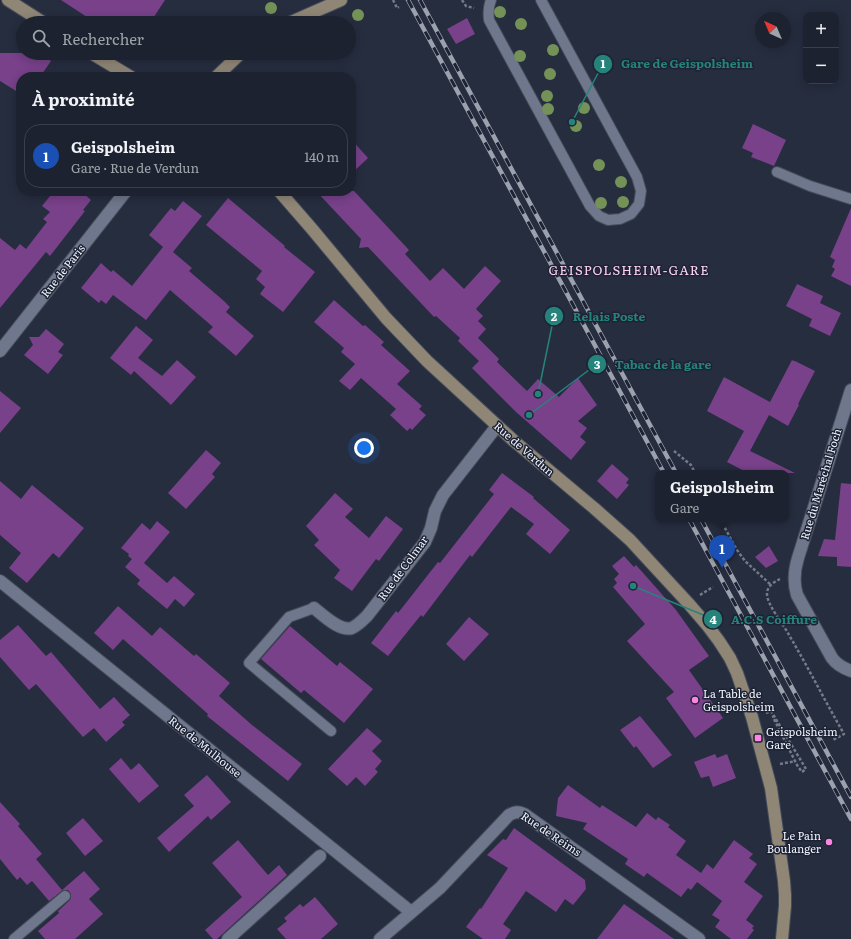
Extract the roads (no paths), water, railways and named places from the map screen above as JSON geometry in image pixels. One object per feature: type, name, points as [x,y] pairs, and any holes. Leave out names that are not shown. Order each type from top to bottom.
[{"type":"main road","points":[[8,0],[33,16]]},
{"type":"main road","points":[[305,16],[341,0]]},
{"type":"main road","points":[[103,60],[123,72]]},
{"type":"main road","points":[[221,72],[234,60]]},
{"type":"main road","name":"Rue de Verdun","points":[[283,196],[312,228],[386,318],[407,340],[452,385],[497,426],[630,540],[698,614],[719,641],[732,663],[741,683],[752,717],[771,788],[784,881],[785,900],[782,939]]},
{"type":"street","name":"Rue de Paris","points":[[1,349],[122,196]]},
{"type":"street","name":"Rue du Maréchal Foch","points":[[851,390],[798,558],[794,578],[794,586],[797,595],[832,658],[836,664],[851,671]]},
{"type":"street","name":"Rue de Colmar","points":[[314,608],[342,628],[350,628],[358,625],[367,616],[425,542],[431,528],[435,511],[443,495],[497,426]]},
{"type":"street","name":"Rue de Mulhouse","points":[[0,581],[411,912]]},
{"type":"street","name":"Rue de Reims","points":[[380,939],[440,888],[514,812],[524,814],[699,939]]},
{"type":"street","points":[[228,939],[320,856]]},
{"type":"lane","points":[[491,0],[488,12],[489,20],[590,206],[600,216],[608,220],[620,219],[631,214],[639,204],[641,191],[638,177],[541,0]]},
{"type":"lane","points":[[776,172],[810,186],[851,199]]},
{"type":"lane","points":[[314,608],[289,617],[249,663],[331,731]]},
{"type":"lane","points":[[14,939],[65,896]]},
{"type":"railway","points":[[408,0],[662,470]]},
{"type":"railway","points":[[420,0],[674,470]]},
{"type":"railway","points":[[691,522],[851,819]]},
{"type":"railway","points":[[703,522],[851,797]]},
{"type":"place","name":"Gare de Geispolsheim","points":[[572,122]]},
{"type":"place","name":"Relais Poste","points":[[538,394]]},
{"type":"place","name":"Tabac de la gare","points":[[529,415]]},
{"type":"place","name":"Geispolsheim","points":[[722,568]]},
{"type":"place","name":"A.C.S Coiffure","points":[[633,586]]},
{"type":"place","name":"La Table de Geispolsheim","points":[[695,700]]},
{"type":"place","name":"Geispolsheim Gare","points":[[758,738]]},
{"type":"place","name":"Le Pain Boulanger","points":[[829,842]]},
{"type":"district","name":"GEISPOLSHEIM-GARE","points":[[629,270]]}]
